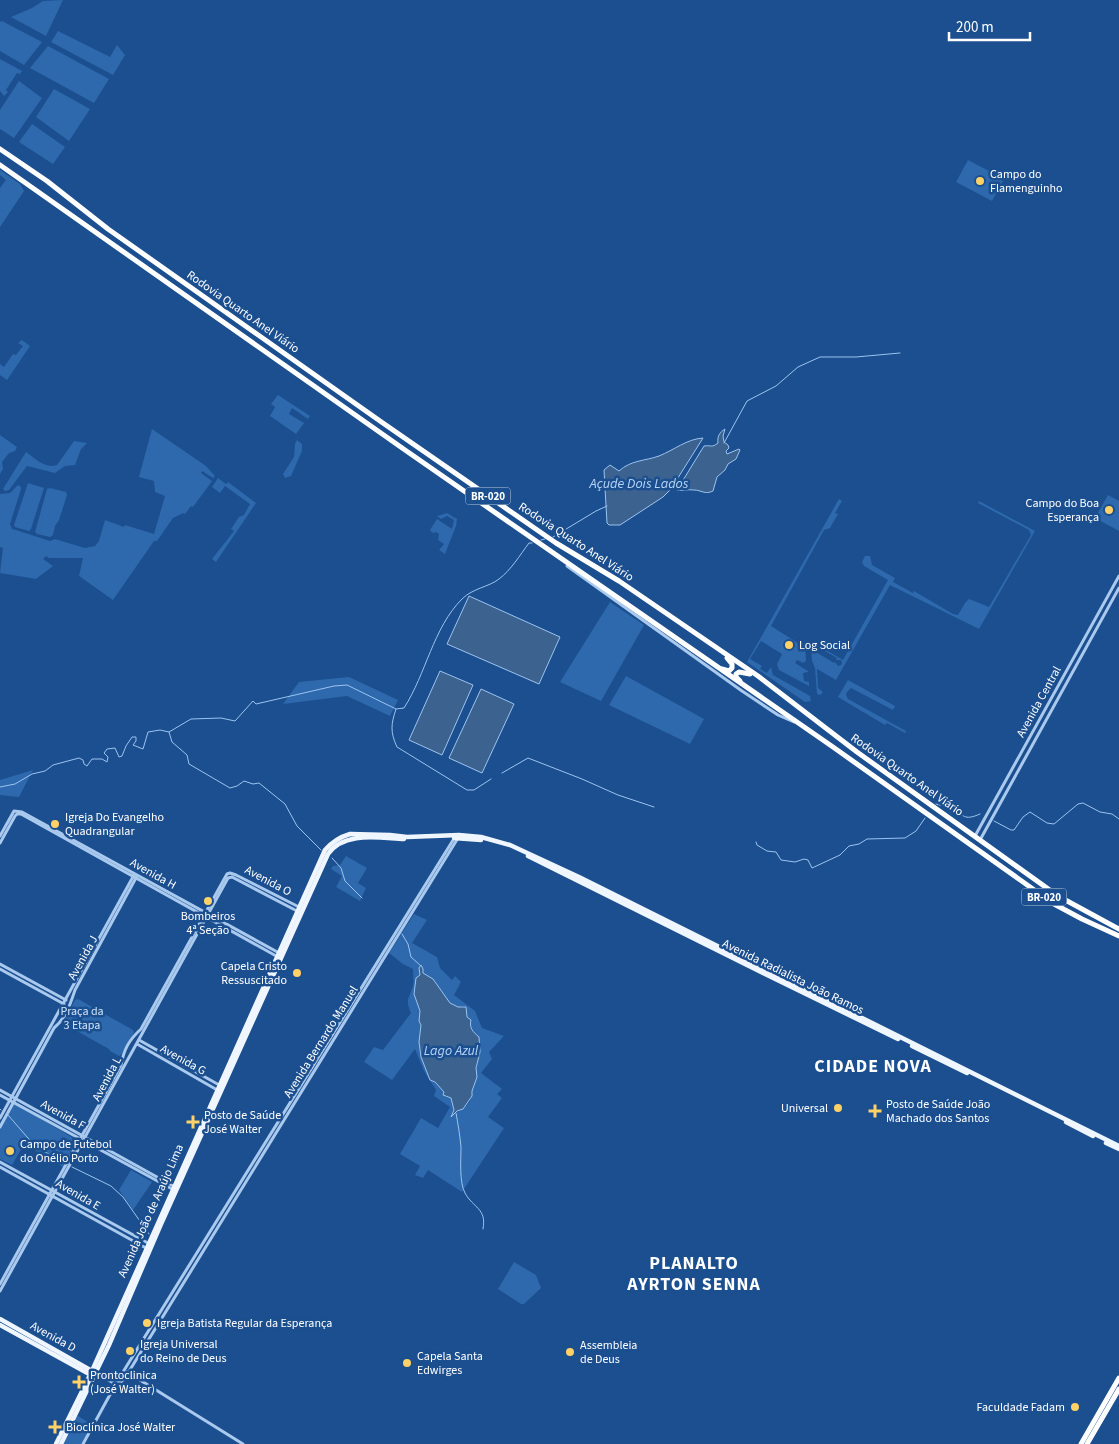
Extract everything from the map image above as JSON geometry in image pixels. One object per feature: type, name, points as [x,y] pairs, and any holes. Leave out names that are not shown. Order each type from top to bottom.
[{"type":"highway","name":"Rodovia Quarto Anel Viário","points":[[0,149],[64,194],[108,229],[371,415],[556,543],[619,581],[758,676],[835,737],[1058,896],[1119,929]]},
{"type":"highway","name":"Rodovia Quarto Anel Viário","points":[[0,165],[1054,904],[1119,936]]},
{"type":"highway","points":[[56,204],[64,194]]},
{"type":"highway","points":[[256,344],[258,334]]},
{"type":"highway","points":[[277,360],[284,352]]},
{"type":"highway","points":[[365,422],[371,415]]},
{"type":"highway","points":[[474,498],[479,490]]},
{"type":"highway","points":[[713,665],[729,671],[732,668],[730,661],[720,650]]},
{"type":"highway","points":[[747,688],[736,677],[736,674],[743,672],[758,676]]},
{"type":"highway","points":[[916,806],[920,797]]},
{"type":"highway","points":[[1081,1444],[1119,1378]]},
{"type":"highway","points":[[1087,1444],[1119,1389]]},
{"type":"main road","name":"Avenida Radialista João Ramos","points":[[352,836],[457,837],[480,840],[499,845],[544,863],[754,970],[1119,1147]]},
{"type":"main road","name":"Avenida João de Araújo Lima","points":[[280,956],[298,909],[325,850],[335,840],[352,836]]},
{"type":"main road","name":"Avenida João de Araújo Lima","points":[[56,1444],[93,1374],[147,1245],[196,1143],[328,854],[340,842],[352,836]]},
{"type":"main road","name":"Avenida João de Araújo Lima","points":[[62,1444],[174,1188]]},
{"type":"main road","name":"Avenida D","points":[[0,1319],[93,1374]]},
{"type":"main road","name":"Avenida D","points":[[0,1325],[93,1374]]},
{"type":"street","points":[[533,539],[607,595],[742,691],[778,715],[798,723]]},
{"type":"street","name":"Avenida Central","points":[[977,838],[1119,576]]},
{"type":"street","name":"Avenida Central","points":[[977,838],[1119,588]]},
{"type":"street","name":"Avenida H","points":[[15,813],[23,812],[280,956]]},
{"type":"street","points":[[0,836],[15,813]]},
{"type":"street","points":[[0,843],[15,813]]},
{"type":"street","name":"Avenida Bernardo Manuel","points":[[84,1444],[117,1385],[457,837]]},
{"type":"street","name":"Avenida O","points":[[229,875],[236,875],[298,909]]},
{"type":"street","name":"Avenida L","points":[[0,1284],[138,1042],[229,875]]},
{"type":"street","name":"Avenida J","points":[[0,1127],[66,1000],[136,876]]},
{"type":"street","name":"Avenida J","points":[[41,1048],[54,1028],[61,1023],[72,1003],[75,990],[136,876]]},
{"type":"street","name":"Avenida L","points":[[112,1086],[121,1065],[122,1056],[133,1036],[142,1029],[207,915]]},
{"type":"street","points":[[0,964],[66,1000]]},
{"type":"street","points":[[0,969],[64,1004]]},
{"type":"street","name":"Avenida G","points":[[138,1042],[220,1088]]},
{"type":"street","name":"Avenida F","points":[[0,1090],[82,1140],[174,1188]]},
{"type":"street","name":"Avenida F","points":[[0,1095],[13,1099],[84,1136],[174,1188]]},
{"type":"street","name":"Avenida J","points":[[0,1118],[13,1099]]},
{"type":"street","name":"Avenida E","points":[[0,1162],[147,1245]]},
{"type":"street","name":"Avenida E","points":[[0,1167],[147,1245]]},
{"type":"street","name":"Avenida L","points":[[0,1291],[51,1195]]},
{"type":"street","points":[[126,1372],[243,1444]]},
{"type":"street","points":[[93,1374],[117,1385]]},
{"type":"green space","points":[[63,0],[46,36],[11,17],[43,1]]},
{"type":"green space","points":[[2,21],[42,42],[24,65],[0,51],[0,22]]},
{"type":"green space","points":[[58,31],[110,57],[117,45],[125,55],[113,75],[51,42]]},
{"type":"green space","points":[[48,46],[109,79],[94,103],[30,68]]},
{"type":"green space","points":[[0,59],[22,71],[20,74],[17,73],[6,90],[8,92],[4,96],[0,91]]},
{"type":"green space","points":[[19,81],[42,98],[14,138],[0,129],[0,110]]},
{"type":"green space","points":[[54,89],[90,109],[69,141],[36,117]]},
{"type":"green space","points":[[32,124],[65,147],[53,164],[19,142]]},
{"type":"green space","name":"Campo do Flamenguinho","points":[[968,160],[1004,179],[992,201],[956,182]]},
{"type":"green space","points":[[0,170],[20,184],[24,191],[0,227],[0,188],[6,180],[0,175]]},
{"type":"green space","points":[[22,340],[30,346],[7,380],[0,375],[0,364],[4,367],[13,354],[16,355],[23,346],[18,343]]},
{"type":"green space","points":[[278,395],[310,416],[308,419],[292,408],[289,414],[304,423],[296,434],[270,416],[275,407],[271,404]]},
{"type":"green space","points":[[152,429],[206,466],[215,476],[213,478],[202,471],[201,473],[212,481],[193,507],[191,506],[185,514],[183,513],[173,518],[157,541],[154,541],[113,600],[79,576],[83,558],[49,558],[46,556],[43,559],[53,566],[36,579],[0,573],[3,548],[0,547],[0,494],[10,493],[18,485],[21,489],[10,524],[12,529],[50,541],[55,539],[85,548],[95,546],[99,541],[105,520],[124,527],[125,525],[154,534],[165,496],[155,492],[154,481],[139,477]]},
{"type":"green space","points":[[0,435],[17,447],[2,462],[3,469],[0,474]]},
{"type":"green space","points":[[297,440],[302,444],[302,451],[291,476],[285,478],[283,474],[294,457]]},
{"type":"green space","points":[[74,441],[87,443],[81,449],[75,465],[65,466],[55,473],[27,466],[9,490],[5,491],[3,489],[26,452],[48,466],[53,466],[57,465]]},
{"type":"green space","points":[[218,478],[226,484],[228,482],[256,503],[216,562],[212,559],[234,531],[231,529],[239,517],[244,515],[250,504],[225,486],[220,493],[212,487]]},
{"type":"green space","points":[[28,483],[44,488],[29,531],[14,525]]},
{"type":"green space","points":[[47,489],[66,492],[67,495],[53,535],[50,537],[35,532]]},
{"type":"green space","name":"Campo do Boa Esperança","points":[[1108,495],[1119,501],[1119,531],[1095,518]]},
{"type":"green space","points":[[839,499],[842,501],[835,513],[838,514],[830,528],[824,530],[771,626],[801,645],[803,643],[805,645],[806,661],[803,663],[797,660],[795,663],[808,671],[803,673],[804,681],[809,682],[809,686],[779,670],[777,664],[782,654],[761,641],[750,659],[762,666],[760,669],[767,673],[771,667],[773,675],[810,696],[811,701],[805,702],[747,662]]},
{"type":"green space","points":[[979,501],[1035,531],[979,629],[890,585],[836,680],[817,669],[818,688],[823,692],[820,695],[817,694],[811,649],[835,662],[838,666],[842,663],[841,660],[836,660],[837,658],[816,646],[813,647],[812,644],[814,643],[843,660],[888,580],[864,566],[862,562],[865,556],[870,556],[872,565],[895,578],[893,582],[913,593],[914,591],[953,614],[958,615],[969,599],[989,607],[1031,535],[1029,530],[978,503]]},
{"type":"green space","points":[[447,513],[457,519],[445,554],[439,550],[444,544],[438,540],[439,534],[433,533],[430,530],[437,519],[452,529],[454,520],[447,516],[441,519],[437,516]]},
{"type":"green space","points":[[610,602],[644,625],[601,701],[560,682]]},
{"type":"green space","points":[[626,676],[704,719],[690,744],[609,705]]},
{"type":"green space","points":[[349,677],[398,700],[390,716],[347,696],[283,704],[299,682]]},
{"type":"green space","points":[[848,680],[895,706],[893,710],[851,688],[846,695],[848,699],[906,731],[905,733],[887,723],[885,725],[838,697]]},
{"type":"green space","points":[[33,770],[19,797],[0,795],[0,780]]},
{"type":"green space","points":[[346,856],[367,868],[358,883],[366,888],[360,901],[336,887],[342,876],[331,869],[333,866],[340,865]]},
{"type":"green space","points":[[414,914],[427,920],[412,943],[437,957],[440,968],[452,980],[455,976],[461,982],[454,995],[475,1011],[482,1028],[504,1036],[489,1052],[492,1059],[481,1073],[502,1089],[497,1094],[502,1098],[488,1117],[504,1128],[462,1192],[428,1170],[423,1178],[415,1175],[420,1166],[400,1154],[421,1118],[438,1128],[450,1107],[434,1096],[436,1090],[424,1071],[415,1049],[392,1080],[364,1062],[374,1047],[383,1050],[411,1013],[408,1002],[413,986],[413,969],[389,953]],"holes":[[[423,973],[433,979],[450,1003],[458,1007],[464,1006],[473,1032],[478,1061],[470,1101],[463,1109],[452,1115],[454,1110],[451,1098],[446,1097],[441,1087],[430,1080],[421,1057],[419,1042],[421,1025],[419,1005],[420,975]]]},
{"type":"green space","name":"Praça da 3 Etapa","points":[[78,999],[133,1030],[134,1033],[121,1055],[119,1056],[75,1030],[73,1031],[63,1026],[75,1000]]},
{"type":"green space","points":[[14,1103],[78,1141],[63,1167],[24,1144],[12,1165],[0,1159],[0,1129]]},
{"type":"green space","points":[[131,1170],[152,1182],[133,1210],[119,1190]]},
{"type":"green space","points":[[514,1262],[536,1275],[541,1288],[524,1304],[498,1289]]},
{"type":"green space","points":[[77,1416],[93,1425],[81,1444],[63,1444]]},
{"type":"water","name":"Açude Dois Lados","points":[[725,429],[723,436],[724,442],[729,448],[726,451],[727,454],[740,450],[736,459],[728,464],[725,470],[717,477],[713,491],[708,493],[677,490],[704,446],[713,446],[718,443],[719,434]]},
{"type":"water","name":"Açude Dois Lados","points":[[703,438],[671,489],[663,497],[620,525],[609,525],[607,523],[604,470],[610,465],[619,471],[633,463],[659,456],[686,443]]},
{"type":"water","points":[[469,596],[560,637],[539,684],[447,644]]},
{"type":"water","points":[[440,671],[473,685],[442,755],[409,740]]},
{"type":"water","points":[[481,689],[514,704],[482,773],[449,758]]},
{"type":"water","name":"Lago Azul","points":[[421,965],[423,973],[433,979],[450,1003],[458,1007],[466,1007],[467,1017],[471,1020],[471,1028],[479,1037],[480,1052],[476,1068],[477,1077],[472,1096],[463,1109],[457,1111],[451,1117],[454,1110],[451,1098],[443,1095],[444,1092],[435,1082],[430,1080],[421,1057],[419,1042],[420,1011],[414,994],[416,978],[420,975],[419,968]]},
{"type":"waterway","points":[[724,443],[747,401],[776,386],[798,367],[820,357],[856,357],[900,353]]},
{"type":"waterway","points":[[553,537],[607,506]]},
{"type":"waterway","points":[[541,540],[545,539]]},
{"type":"waterway","points":[[396,709],[404,708],[412,695],[437,637],[452,611],[466,595],[495,582],[515,562],[529,543],[532,543]]},
{"type":"waterway","points":[[0,787],[15,784],[32,774],[45,771],[53,765],[79,758],[87,766],[92,759],[102,759],[107,762],[108,757],[104,753],[107,749],[115,748],[119,757],[122,756],[132,737],[136,737],[133,745],[143,749],[148,732],[160,730],[169,732],[191,719],[221,718],[235,721],[253,701],[256,704],[334,686],[347,685],[396,709],[392,728],[397,747],[467,790],[474,790],[491,779]]},
{"type":"waterway","points":[[169,732],[172,742],[187,755],[189,764],[230,788],[244,781],[253,784],[259,783],[285,804],[297,826],[321,850]]},
{"type":"waterway","points":[[502,773],[528,758],[618,795],[654,807]]},
{"type":"waterway","points":[[994,821],[1014,830],[1023,817],[1030,812],[1047,823],[1054,824],[1078,804],[1083,803],[1100,812],[1112,814],[1119,819]]},
{"type":"waterway","points":[[936,804],[943,806],[952,813],[967,817],[980,814]]},
{"type":"waterway","points":[[756,842],[757,845],[767,851],[776,852],[781,860],[795,862],[804,859],[808,860],[812,868],[840,855],[849,846],[859,844],[867,839],[905,838],[916,831],[925,818]]},
{"type":"waterway","points":[[332,858],[341,868],[345,881],[362,898]]},
{"type":"waterway","points":[[402,934],[408,944],[411,957],[421,966]]},
{"type":"waterway","points":[[456,1113],[461,1147],[463,1188],[468,1198],[481,1212],[484,1222],[483,1229]]},
{"type":"waterway","points":[[8,1115],[34,1145],[65,1164]]},
{"type":"waterway","points":[[72,1167],[111,1186],[123,1197],[149,1234]]},
{"type":"place","name":"Campo do Flamenguinho","points":[[980,181]]},
{"type":"place","name":"Campo do Boa Esperança","points":[[1109,510]]},
{"type":"place","name":"Log Social","points":[[789,645]]},
{"type":"place","name":"Igreja Do Evangelho Quadrangular","points":[[55,824]]},
{"type":"place","name":"Bombeiros 4ª Seção","points":[[208,901]]},
{"type":"place","name":"Capela Cristo Ressuscitado","points":[[297,973]]},
{"type":"place","name":"Universal","points":[[838,1108]]},
{"type":"place","name":"Posto de Saúde João Machado dos Santos","points":[[875,1111]]},
{"type":"place","name":"Posto de Saúde José Walter","points":[[193,1122]]},
{"type":"place","name":"Campo de Futebol do Onélio Porto","points":[[10,1151]]},
{"type":"place","name":"Igreja Batista Regular da Esperança","points":[[147,1323]]},
{"type":"place","name":"Igreja Universal do Reino de Deus","points":[[130,1351]]},
{"type":"place","name":"Assembleia de Deus","points":[[570,1352]]},
{"type":"place","name":"Capela Santa Edwirges","points":[[407,1363]]},
{"type":"place","name":"Prontoclinica (José Walter)","points":[[79,1382]]},
{"type":"place","name":"Faculdade Fadam","points":[[1075,1407]]},
{"type":"place","name":"Bioclínica José Walter","points":[[55,1427]]},
{"type":"district","name":"CIDADE NOVA","points":[[873,1066]]},
{"type":"district","name":"PLANALTO AYRTON SENNA","points":[[694,1273]]}]
